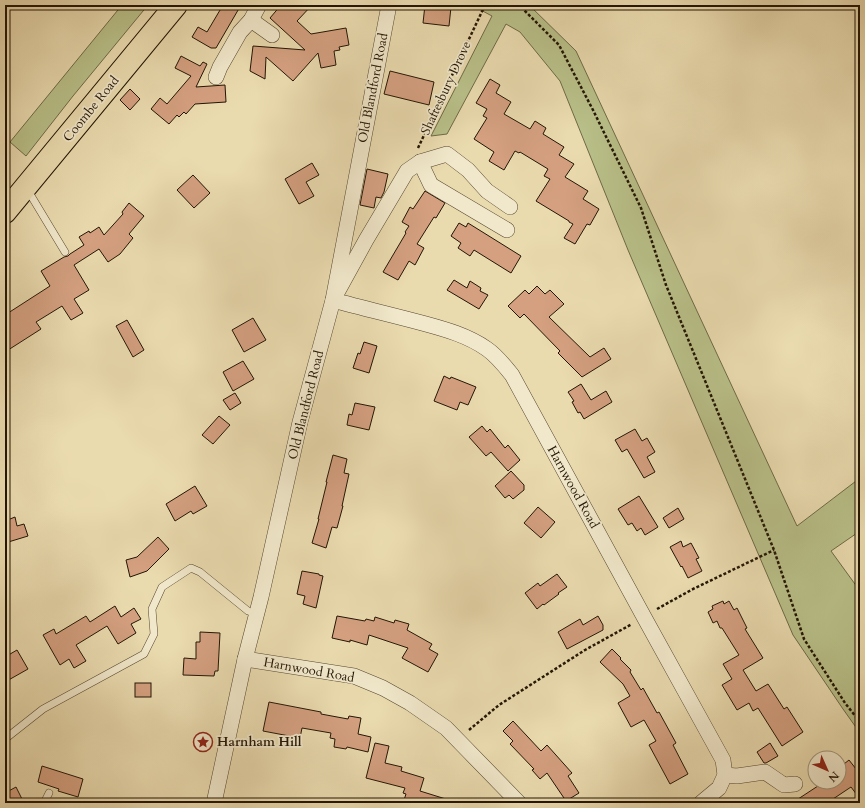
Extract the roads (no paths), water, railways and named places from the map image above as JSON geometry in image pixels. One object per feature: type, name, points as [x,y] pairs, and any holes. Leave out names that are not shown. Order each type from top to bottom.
[{"type":"highway","name":"Coombe Road","points":[[5,212],[176,5]]},
{"type":"street","points":[[216,77],[240,32],[251,20],[259,5]]},
{"type":"street","name":"Old Blandford Road","points":[[214,803],[245,659],[271,554],[300,422],[333,300],[389,5]]},
{"type":"street","points":[[251,20],[272,35]]},
{"type":"street","points":[[333,300],[407,170],[420,162],[447,154],[468,170],[487,191],[510,207]]},
{"type":"street","points":[[420,162],[431,185],[507,230]]},
{"type":"street","name":"Harnwood Road","points":[[333,300],[448,330],[486,348],[500,360],[512,375],[724,760],[725,775]]},
{"type":"street","name":"Harnwood Road","points":[[245,659],[354,676],[383,688],[410,703],[446,728],[519,803]]},
{"type":"street","points":[[701,803],[719,788],[725,775],[737,776],[765,772],[784,785],[795,784]]},
{"type":"lane","points":[[26,187],[65,252]]},
{"type":"lane","points":[[5,739],[43,709],[144,654],[154,634],[152,609],[162,587],[191,568],[200,572],[248,611],[257,614]]},
{"type":"lane","points":[[44,803],[49,793]]},
{"type":"place","name":"Harnham Hill","points":[[203,742]]}]
